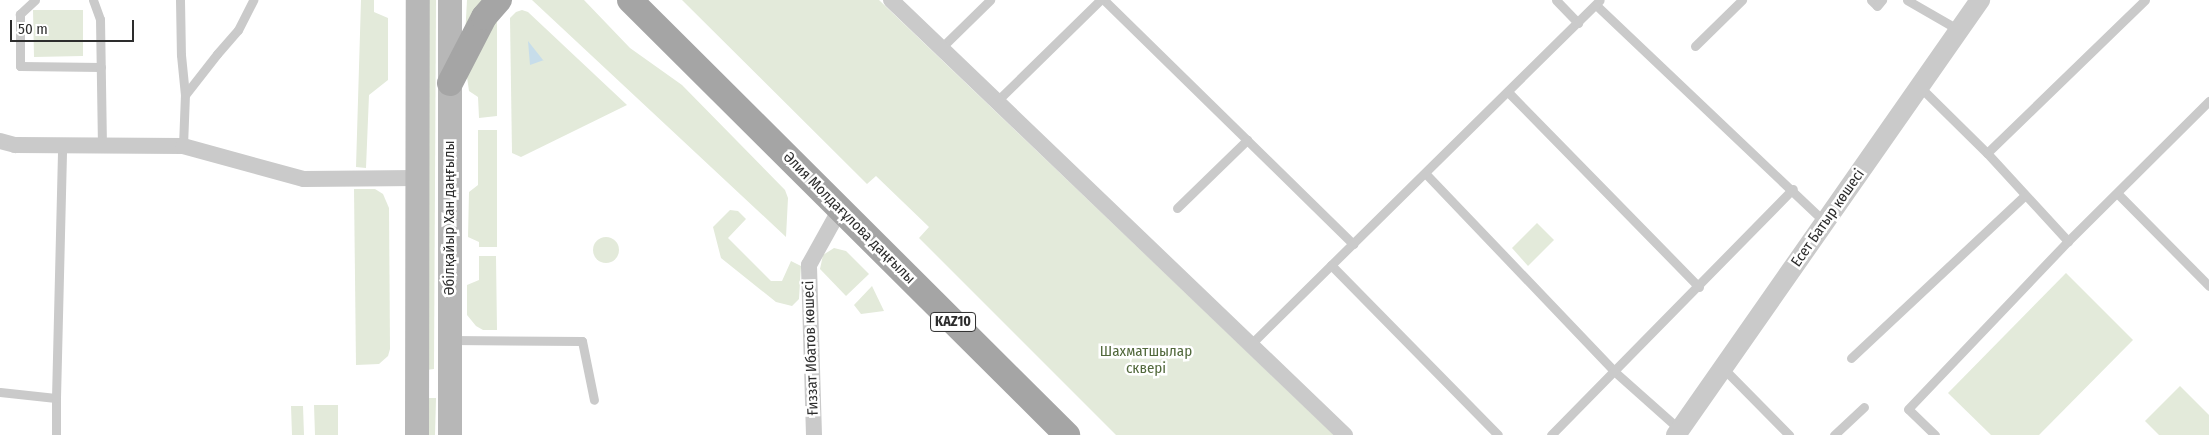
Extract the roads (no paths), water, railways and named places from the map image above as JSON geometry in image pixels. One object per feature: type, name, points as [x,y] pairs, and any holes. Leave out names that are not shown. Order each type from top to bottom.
[{"type":"main road","points":[[417,435],[418,0]]},
{"type":"main road","name":"Әбілқайыр Хан даңғылы","points":[[450,0],[450,435]]},
{"type":"main road","points":[[450,83],[484,17],[499,0]]},
{"type":"main road","points":[[611,0],[638,8]]},
{"type":"main road","name":"Әлия Молдағұлова даңғылы","points":[[638,8],[1067,435]]},
{"type":"main road","points":[[417,375],[450,377]]},
{"type":"street","points":[[891,0],[1345,435]]},
{"type":"street","name":"Есет Батыр көшесі","points":[[1678,432],[1724,369],[1980,0]]},
{"type":"street","points":[[0,141],[15,145],[183,146],[304,179],[417,178]]},
{"type":"street","name":"Ғиззат Ибатов көшесі","points":[[814,435],[809,266],[840,209]]},
{"type":"lane","points":[[35,0],[20,14],[20,66],[101,67]]},
{"type":"lane","points":[[93,0],[100,19],[102,145]]},
{"type":"lane","points":[[180,0],[181,55],[185,95],[183,146]]},
{"type":"lane","points":[[185,95],[238,30],[253,0]]},
{"type":"lane","points":[[941,48],[990,0]]},
{"type":"lane","points":[[997,101],[1102,0],[1353,244]]},
{"type":"lane","points":[[1556,0],[1578,23]]},
{"type":"lane","points":[[1695,46],[1742,0]]},
{"type":"lane","points":[[1871,0],[1877,6],[1882,0]]},
{"type":"lane","points":[[1907,0],[1959,30]]},
{"type":"lane","points":[[1987,153],[2145,0]]},
{"type":"lane","points":[[1250,345],[1598,3],[1793,189],[1825,222]]},
{"type":"lane","points":[[1920,87],[1987,153],[2068,241]]},
{"type":"lane","points":[[1508,92],[1699,287]]},
{"type":"lane","points":[[1935,435],[1908,409],[2068,241],[2209,101]]},
{"type":"lane","points":[[1177,208],[1247,140]]},
{"type":"lane","points":[[56,435],[62,145]]},
{"type":"lane","points":[[1426,173],[1615,372],[1678,432]]},
{"type":"lane","points":[[1551,435],[1699,287],[1793,189]]},
{"type":"lane","points":[[2118,192],[2209,286]]},
{"type":"lane","points":[[1851,358],[2025,195]]},
{"type":"lane","points":[[1331,265],[1498,435]]},
{"type":"lane","points":[[449,340],[582,341],[594,400]]},
{"type":"lane","points":[[1724,369],[1789,435]]},
{"type":"lane","points":[[0,392],[56,398]]},
{"type":"lane","points":[[1834,435],[1864,407]]},
{"type":"water","points":[[528,41],[543,60],[544,60],[530,65]]},
{"type":"park label","name":"Шахматшылар сквері","points":[[1146,360]]}]
